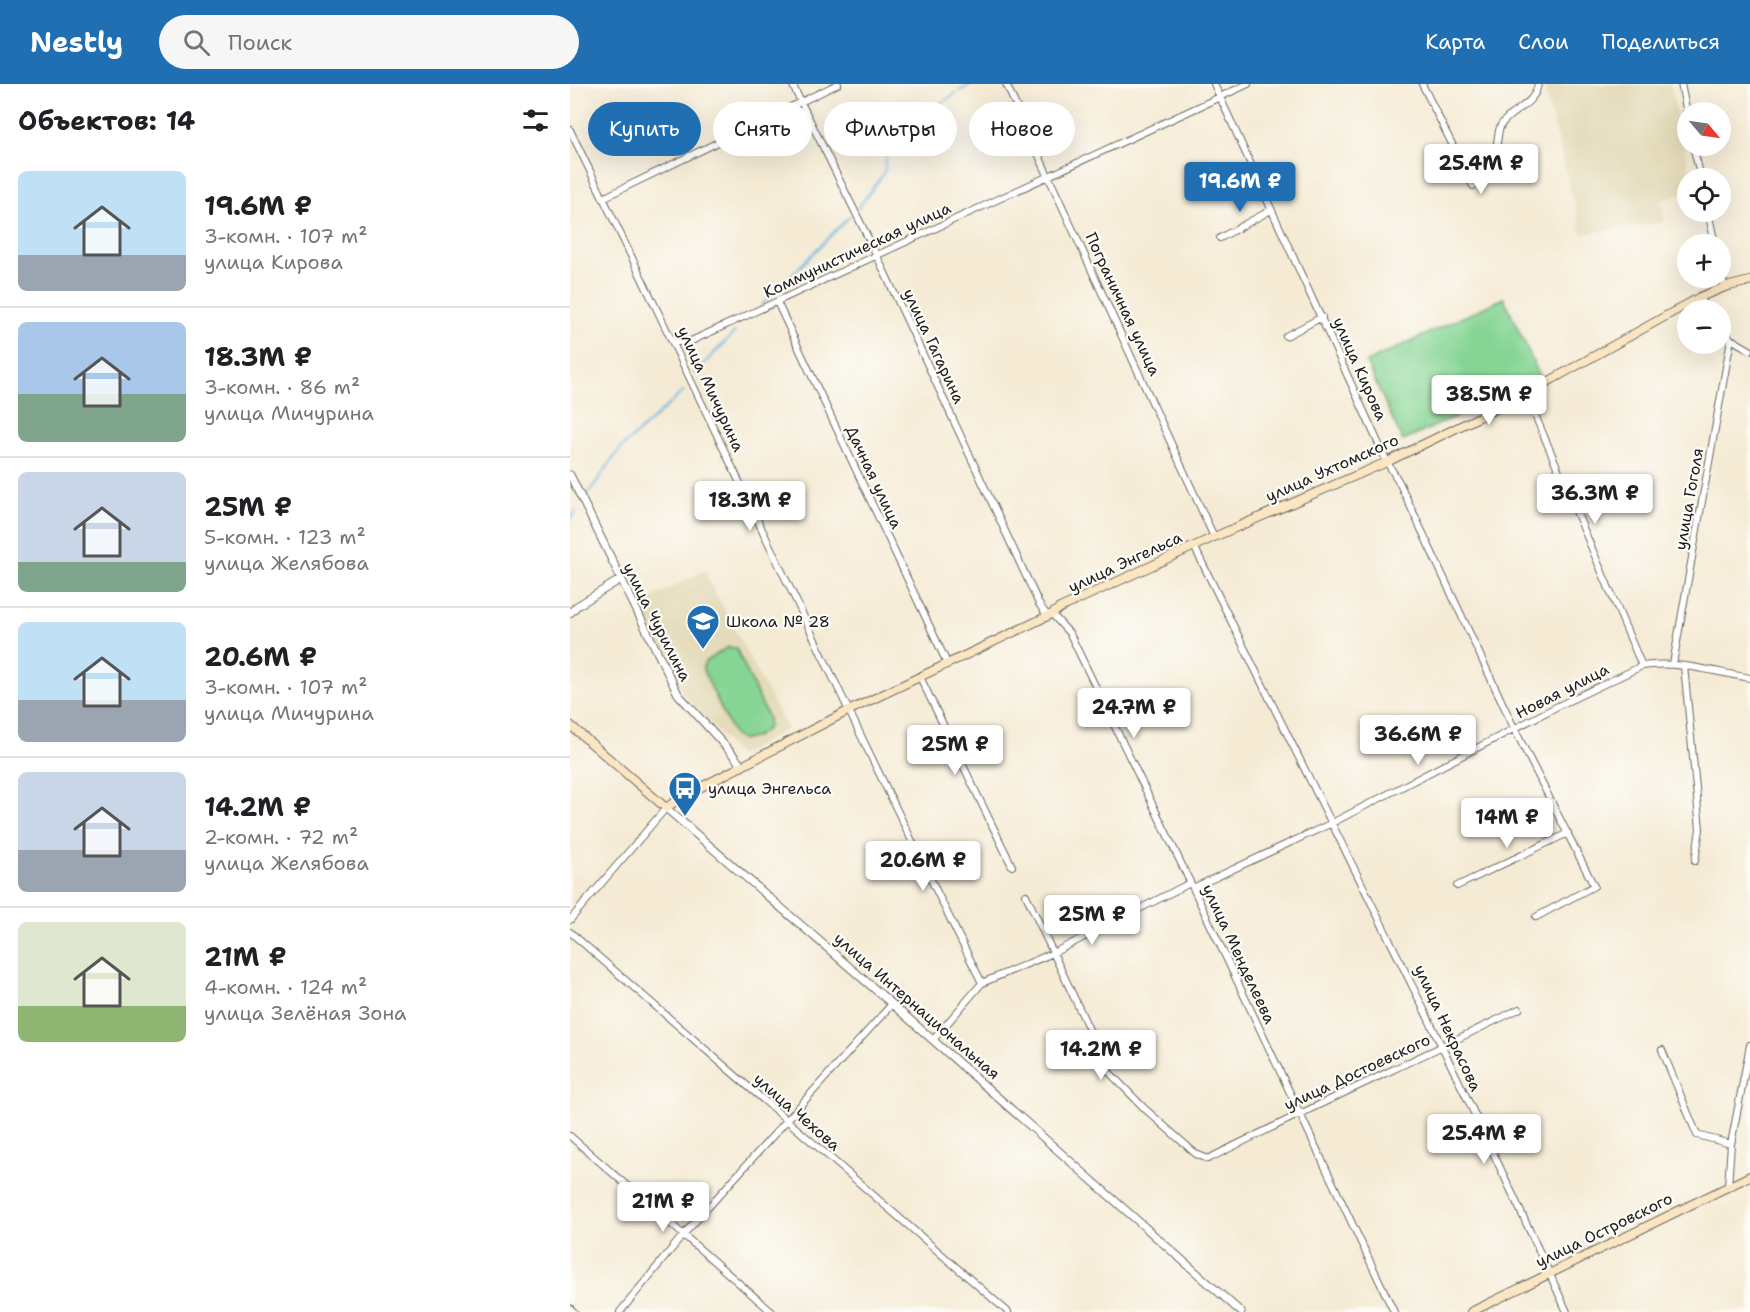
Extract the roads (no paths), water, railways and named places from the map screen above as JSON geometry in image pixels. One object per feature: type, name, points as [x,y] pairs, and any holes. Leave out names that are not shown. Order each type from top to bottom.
[{"type":"main road","name":"улица Ухтомского","points":[[1731,286],[1750,281]]},
{"type":"main road","name":"улица Ухтомского","points":[[1214,537],[1387,462],[1526,394],[1700,297],[1722,288]]},
{"type":"main road","name":"улица Энгельса","points":[[666,808],[678,799],[848,711],[1052,614],[1060,608],[1214,537]]},
{"type":"main road","name":"улица Интернациональная","points":[[570,725],[666,808]]},
{"type":"main road","name":"улица Островского","points":[[1471,1312],[1750,1176]]},
{"type":"street","name":"улица Гагарина","points":[[792,84],[801,102]]},
{"type":"street","points":[[803,102],[838,84]]},
{"type":"street","name":"Пограничная улица","points":[[1006,84],[1214,537]]},
{"type":"street","name":"улица Кирова","points":[[1214,84],[1387,462],[1399,482],[1515,730],[1594,886],[1536,917]]},
{"type":"street","name":"Коммунистическая улица","points":[[674,342],[689,342],[1248,84]]},
{"type":"street","points":[[1422,84],[1473,186],[1487,174],[1493,165],[1502,124],[1528,102],[1536,92],[1538,84]]},
{"type":"street","points":[[1681,84],[1685,102]]},
{"type":"street","name":"улица Гагарина","points":[[812,125],[877,256],[1039,604],[1047,614],[1052,614]]},
{"type":"street","name":"улица Мичурина","points":[[570,130],[674,342],[848,711],[982,983]]},
{"type":"street","points":[[603,198],[713,145]]},
{"type":"street","points":[[1220,238],[1271,210]]},
{"type":"street","name":"Дачная улица","points":[[777,302],[947,663]]},
{"type":"street","points":[[1286,336],[1322,317]]},
{"type":"street","points":[[1731,339],[1750,350]]},
{"type":"street","name":"улица Гоголя","points":[[1673,664],[1728,354]]},
{"type":"street","points":[[1526,394],[1642,666]]},
{"type":"street","name":"улица Чурилина","points":[[570,475],[678,694],[742,767]]},
{"type":"street","name":"улица Некрасова","points":[[1194,546],[1443,1047],[1567,1312]]},
{"type":"street","points":[[570,613],[577,606],[621,579]]},
{"type":"street","name":"улица Менделеева","points":[[1052,614],[1070,634],[1394,1312]]},
{"type":"street","name":"Новая улица","points":[[982,983],[1053,953],[1192,886],[1332,823],[1558,706],[1642,666],[1657,663],[1673,664],[1750,678]]},
{"type":"street","points":[[1684,666],[1700,829],[1695,861]]},
{"type":"street","points":[[921,677],[1012,866]]},
{"type":"street","name":"улица Энгельса","points":[[570,920],[666,808]]},
{"type":"street","name":"улица Интернациональная","points":[[666,808],[1241,1312]]},
{"type":"street","points":[[1457,886],[1568,833]]},
{"type":"street","points":[[1026,895],[1053,953]]},
{"type":"street","name":"улица Чехова","points":[[570,932],[1008,1312]]},
{"type":"street","name":"улица Достоевского","points":[[1053,953],[1109,1072],[1145,1109],[1196,1154],[1208,1159],[1299,1113],[1443,1047],[1519,1009]]},
{"type":"street","points":[[933,1040],[982,983]]},
{"type":"street","points":[[620,1312],[684,1234],[892,1004]]},
{"type":"street","points":[[1728,1186],[1731,1144],[1750,1045]]},
{"type":"street","points":[[1662,1050],[1697,1135],[1731,1144]]},
{"type":"street","points":[[570,1136],[772,1312]]},
{"type":"street","points":[[570,1308],[574,1312]]},
{"type":"waterway","points":[[858,208],[884,173],[889,136],[971,84]]},
{"type":"waterway","points":[[761,306],[850,216]]},
{"type":"waterway","points":[[694,374],[735,332]]},
{"type":"waterway","points":[[585,498],[620,449],[684,391]]},
{"type":"waterway","points":[[570,520],[576,511]]},
{"type":"place","name":"Школа № 28","points":[[703,650]]},
{"type":"place","name":"улица Энгельса","points":[[685,817]]}]
